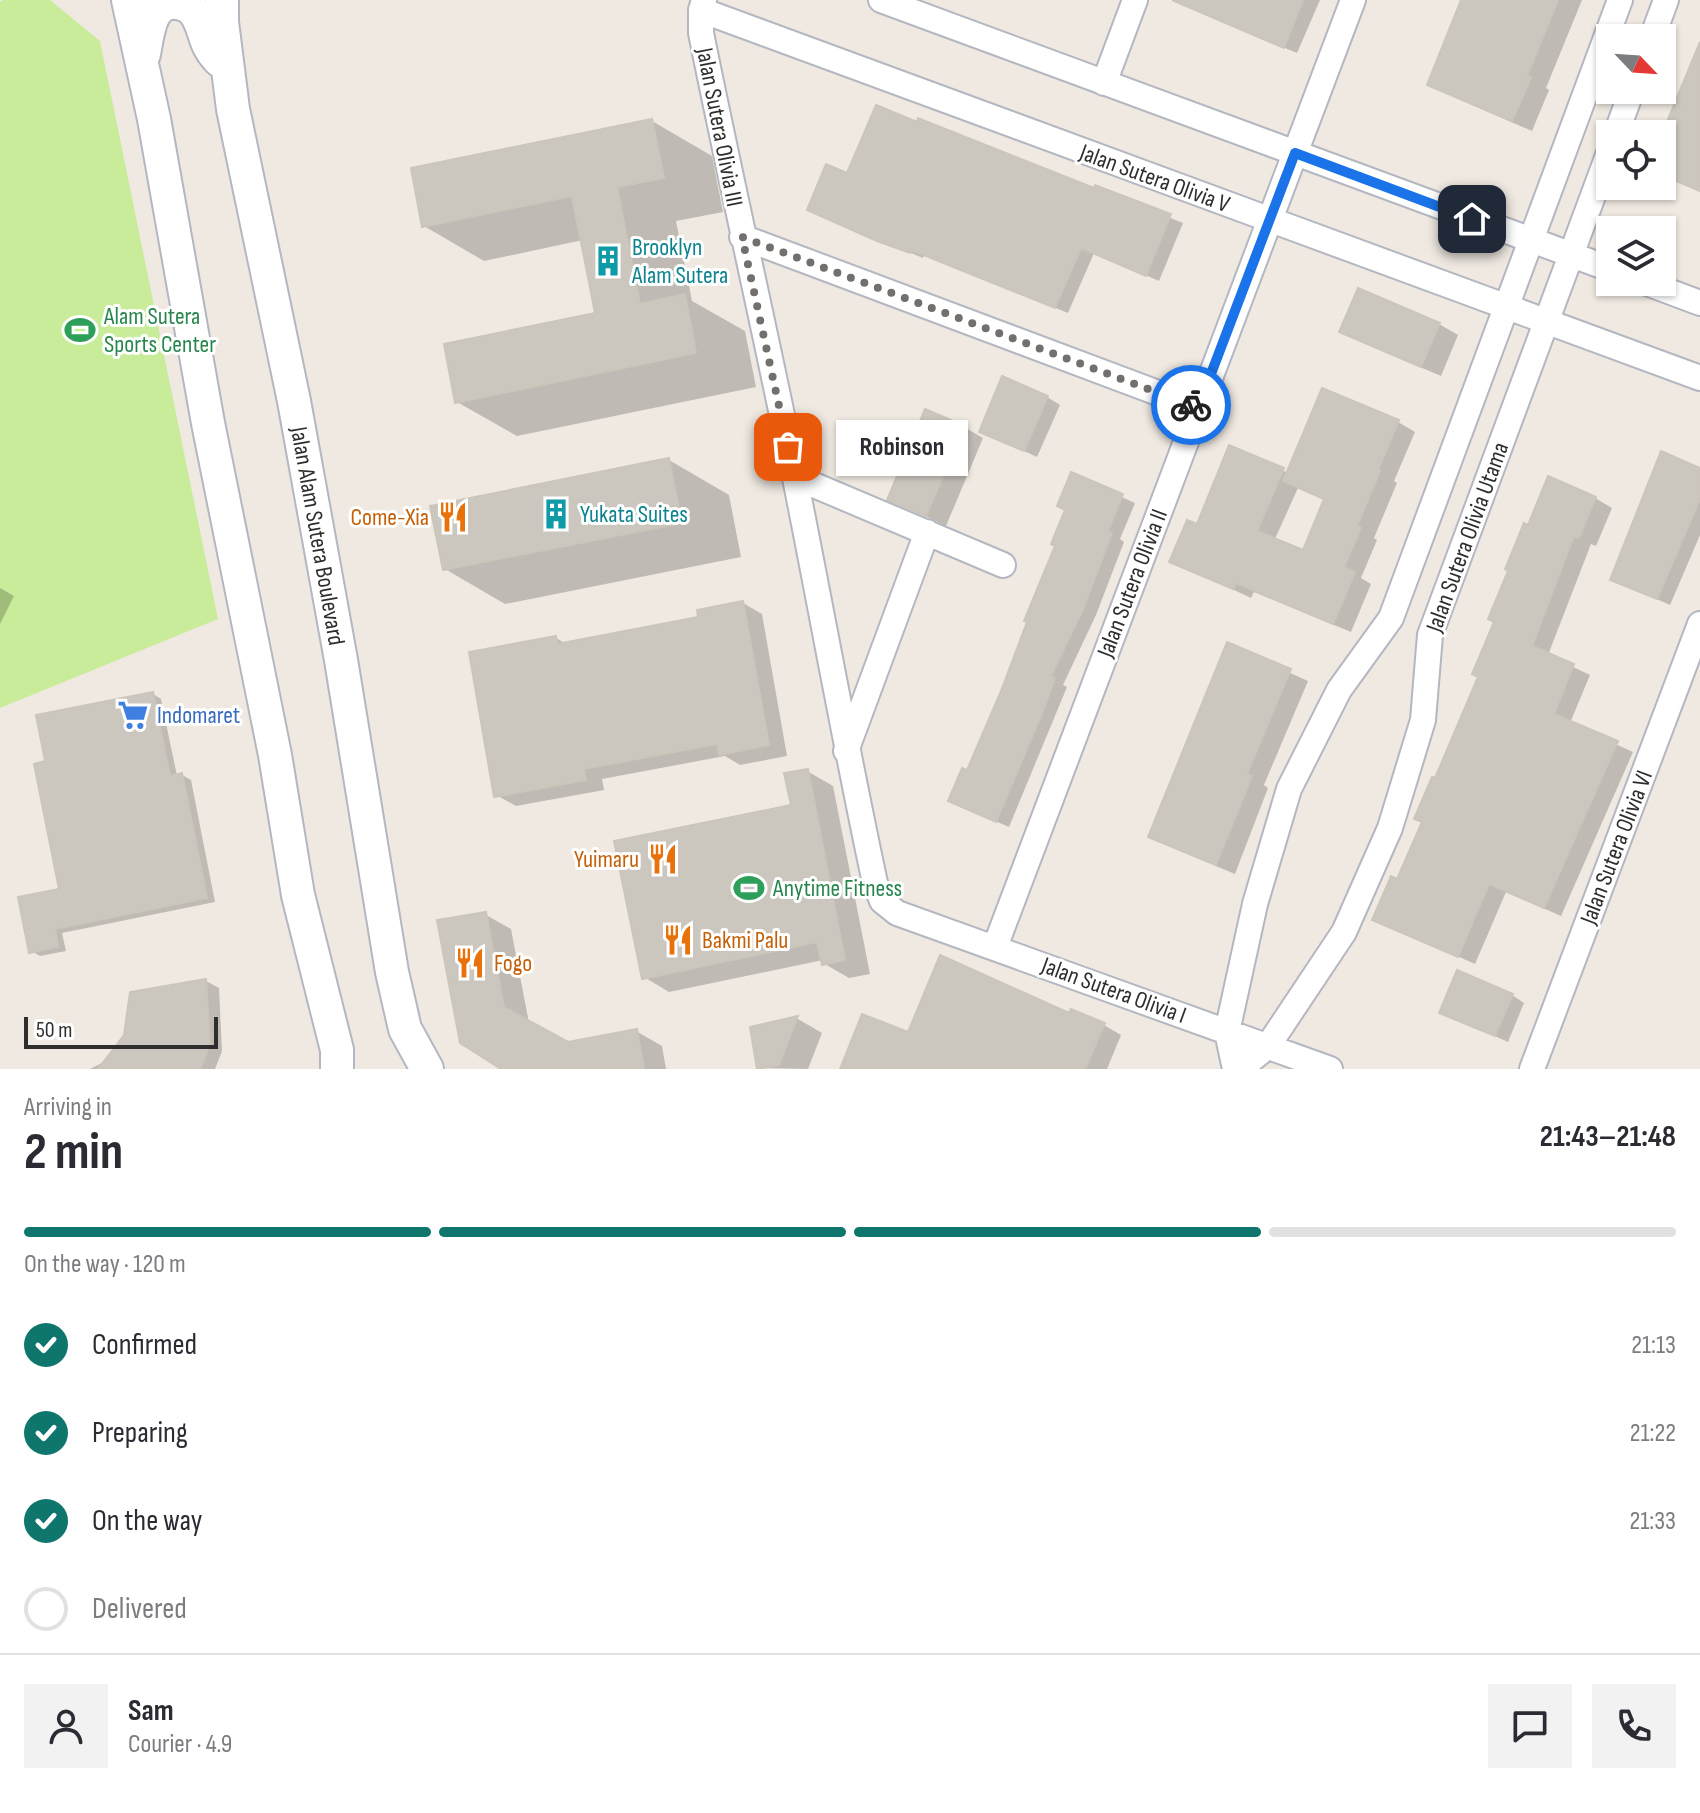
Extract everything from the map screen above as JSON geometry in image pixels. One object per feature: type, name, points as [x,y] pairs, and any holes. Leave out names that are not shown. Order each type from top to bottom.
[{"type":"main road","points":[[128,0],[275,755],[298,895],[337,1050],[337,1069]]},
{"type":"main road","name":"Jalan Alam Sutera Boulevard","points":[[222,0],[233,109],[294,401],[341,660],[392,972],[405,1029],[427,1069]]},
{"type":"main road","points":[[143,65],[154,13],[159,6],[169,2],[190,7],[197,16],[210,50],[227,67]]},
{"type":"street","points":[[881,0],[915,6],[1104,83],[1596,264]]},
{"type":"street","points":[[1104,83],[1135,0]]},
{"type":"street","name":"Jalan Sutera Olivia II","points":[[995,947],[1353,0]]},
{"type":"street","name":"Jalan Sutera Olivia Utama","points":[[1596,187],[1430,635],[1423,720],[1390,828],[1344,932],[1268,1046],[1238,1069],[1227,1032],[1255,904],[1289,789],[1339,690],[1391,618],[1620,0]]},
{"type":"street","points":[[1657,24],[1666,0]]},
{"type":"street","name":"Jalan Sutera Olivia V","points":[[702,5],[1270,220],[1700,378]]},
{"type":"street","name":"Jalan Sutera Olivia III","points":[[702,5],[701,33],[795,477],[846,751],[875,883],[882,901],[897,913]]},
{"type":"street","points":[[742,237],[1198,408]]},
{"type":"street","points":[[1676,294],[1700,303]]},
{"type":"street","points":[[795,477],[1003,565]]},
{"type":"street","points":[[846,751],[927,532]]},
{"type":"street","points":[[1391,618],[1430,635]]},
{"type":"street","name":"Jalan Sutera Olivia VI","points":[[1532,1069],[1700,624]]},
{"type":"street","name":"Jalan Sutera Olivia I","points":[[897,913],[1330,1069]]},
{"type":"green space","name":"Alam Sutera Sports Center","points":[[50,0],[100,41],[218,619],[0,708],[0,2]]},
{"type":"building","points":[[1172,0],[1303,0],[1284,48]]},
{"type":"building","points":[[1461,0],[1558,0],[1527,76],[1531,78],[1512,121],[1427,85]]},
{"type":"building","points":[[1700,42],[1700,191],[1676,181],[1676,120],[1668,120]]},
{"type":"building","points":[[876,105],[1171,214],[1146,276],[1081,248],[1055,308],[911,250],[910,253],[877,241],[807,210],[826,164],[847,173]]},
{"type":"building","name":"Brooklyn Alam Sutera","points":[[652,119],[664,178],[617,187],[640,304],[685,294],[696,353],[455,403],[444,344],[595,313],[572,196],[422,227],[411,168]]},
{"type":"building","points":[[1358,288],[1440,323],[1421,367],[1339,332]]},
{"type":"building","points":[[1002,376],[1048,396],[1024,451],[979,432]]},
{"type":"building","points":[[1322,388],[1399,420],[1357,526],[1361,528],[1344,567],[1355,572],[1333,624],[1236,583],[1233,589],[1169,562],[1187,520],[1197,524],[1229,445],[1284,468],[1257,531],[1303,550],[1324,499],[1283,481]]},
{"type":"building","points":[[925,409],[965,426],[926,516],[887,500]]},
{"type":"building","points":[[1661,451],[1700,468],[1700,499],[1657,599],[1610,580]]},
{"type":"building","name":"Yukata Suites","points":[[669,458],[682,523],[443,570],[430,506]]},
{"type":"building","points":[[1071,472],[1123,494],[1084,607],[1051,676],[1055,678],[1043,711],[996,822],[948,801],[962,768],[967,770],[1027,622],[1024,621],[1055,546],[1051,544],[1065,510],[1057,506]]},
{"type":"building","points":[[1548,476],[1596,497],[1579,538],[1574,536],[1532,646],[1574,664],[1554,714],[1618,741],[1544,908],[1489,884],[1458,957],[1372,920],[1391,876],[1397,879],[1422,822],[1414,819],[1478,677],[1472,674],[1494,622],[1488,619],[1508,571],[1505,569],[1524,523],[1528,525]]},
{"type":"building","points":[[743,601],[769,745],[719,755],[717,744],[584,769],[586,780],[494,797],[469,652],[556,636],[557,644],[698,617],[697,610]]},
{"type":"building","points":[[1227,642],[1291,669],[1247,774],[1252,776],[1216,865],[1148,837]]},
{"type":"building","points":[[153,692],[170,776],[182,773],[207,898],[55,929],[58,947],[29,953],[18,897],[59,889],[34,764],[45,761],[36,715]]},
{"type":"building","points":[[808,769],[845,960],[822,965],[817,942],[642,979],[614,841],[791,805],[784,773]]},
{"type":"building","name":"Fogo","points":[[486,912],[504,1007],[568,1042],[637,1029],[644,1069],[501,1069],[460,1043],[437,920]]},
{"type":"building","points":[[940,955],[1069,1013],[1071,1009],[1105,1023],[1085,1069],[840,1069],[862,1014],[908,1032]]},
{"type":"building","points":[[1457,970],[1513,994],[1495,1036],[1439,1013]]},
{"type":"building","points":[[206,979],[210,1044],[200,1069],[98,1069],[124,1035],[130,992]]},
{"type":"building","points":[[798,1016],[779,1065],[757,1069],[750,1027]]},
{"type":"way so far","points":[[788,447],[742,237],[1191,405]]},
{"type":"place","name":"Brooklyn Alam Sutera","points":[[608,261]]},
{"type":"place","name":"Alam Sutera Sports Center","points":[[80,330]]},
{"type":"place","name":"Robinson","points":[[788,447]]},
{"type":"place","name":"Yukata Suites","points":[[556,514]]},
{"type":"place","name":"Come-Xia","points":[[453,517]]},
{"type":"place","name":"Indomaret","points":[[133,715]]},
{"type":"place","name":"Yuimaru","points":[[663,859]]},
{"type":"place","name":"Anytime Fitness","points":[[749,888]]},
{"type":"place","name":"Bakmi Palu","points":[[678,940]]},
{"type":"place","name":"Fogo","points":[[470,963]]},
{"type":"route","points":[[1191,405],[1198,408],[1295,153],[1472,219]]}]
